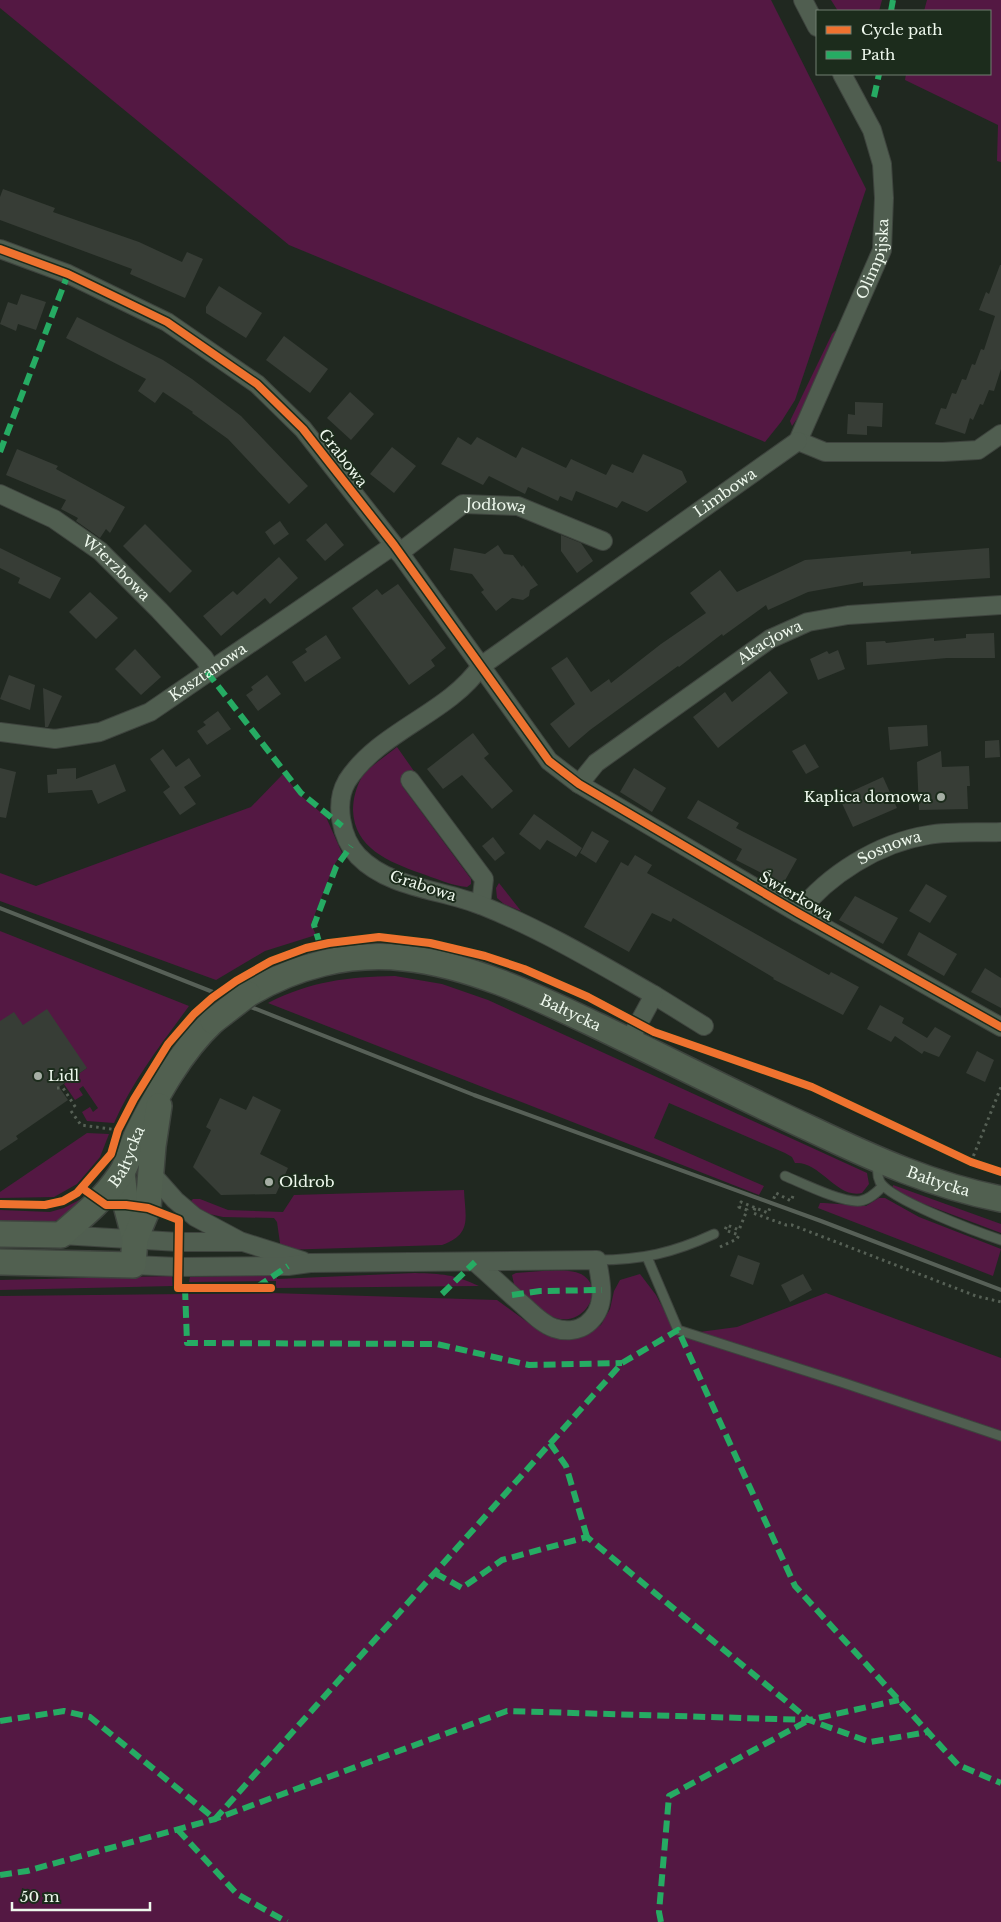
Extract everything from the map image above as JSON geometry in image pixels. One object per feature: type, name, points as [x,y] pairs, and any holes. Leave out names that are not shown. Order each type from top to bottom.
[{"type":"main road","name":"Bałtycka","points":[[0,1234],[61,1235],[100,1201],[122,1173],[137,1134],[184,1053],[212,1021],[248,994],[277,978],[322,963],[359,957],[402,958],[451,967],[505,985],[557,1007],[880,1160],[959,1189],[1001,1199]]},
{"type":"main road","name":"Bałtycka","points":[[0,1262],[133,1265],[135,1239],[148,1208],[153,1146],[161,1092]]},
{"type":"main road","points":[[122,1173],[126,1205],[135,1239]]},
{"type":"street","points":[[803,0],[816,25]]},
{"type":"street","name":"Olimpijska","points":[[798,440],[882,250],[884,198],[882,164],[872,130],[843,75]]},
{"type":"street","name":"Grabowa","points":[[0,249],[68,274],[167,322],[257,384],[303,429],[396,549],[549,761],[579,784]]},
{"type":"street","points":[[798,440],[825,452],[943,452],[978,450],[1001,434]]},
{"type":"street","name":"Limbowa","points":[[481,666],[798,440]]},
{"type":"street","name":"Wierzbowa","points":[[0,494],[54,519],[100,551],[160,610],[211,669]]},
{"type":"street","name":"Jodłowa","points":[[396,549],[463,504],[518,506],[603,540]]},
{"type":"street","name":"Kasztanowa","points":[[0,732],[55,739],[100,732],[150,712],[211,669],[396,549]]},
{"type":"street","name":"Akacjowa","points":[[579,784],[596,763],[754,650],[770,639],[808,622],[848,615],[1001,605]]},
{"type":"street","name":"Grabowa","points":[[481,666],[464,686],[369,754],[346,784],[341,804],[342,826],[347,840],[357,855],[374,869],[398,880],[481,905],[538,930],[654,995],[704,1026]]},
{"type":"street","points":[[410,780],[484,879],[481,905]]},
{"type":"street","name":"Świerkowa","points":[[579,784],[798,913],[1001,1027]]},
{"type":"street","name":"Sosnowa","points":[[798,913],[812,896],[834,878],[866,857],[899,843],[928,835],[1001,832]]},
{"type":"street","points":[[628,1041],[654,995]]},
{"type":"street","name":"Bałtycka","points":[[151,1173],[175,1200],[195,1217],[243,1242],[310,1263]]},
{"type":"street","name":"Bałtycka","points":[[61,1235],[243,1242]]},
{"type":"street","points":[[475,1262],[537,1317],[554,1328],[575,1330],[584,1326],[598,1310],[602,1290],[598,1260]]},
{"type":"street","name":"Bałtycka","points":[[133,1265],[179,1267],[288,1266],[310,1263],[598,1260]]},
{"type":"lane","points":[[880,1160],[877,1173],[884,1186],[896,1196],[1001,1240]]},
{"type":"lane","points":[[789,1177],[831,1194],[855,1201],[868,1198],[884,1186]]},
{"type":"lane","name":"Bałtycka","points":[[598,1260],[647,1258],[673,1251],[709,1236]]},
{"type":"lane","points":[[647,1258],[678,1330],[1001,1436]]},
{"type":"path","points":[[970,1162],[1001,1087]]},
{"type":"path","points":[[57,1088],[63,1088],[76,1108]]},
{"type":"path","points":[[71,1111],[81,1125],[118,1130]]},
{"type":"path","points":[[709,1236],[714,1246],[720,1248],[737,1240],[739,1235],[725,1230],[727,1225],[739,1230],[747,1210],[739,1207],[741,1202],[768,1213],[776,1193],[791,1201],[794,1196],[787,1193],[789,1177]]},
{"type":"path","points":[[755,1208],[754,1213],[786,1225],[792,1225],[976,1296],[1001,1302]]},
{"type":"shaded area","points":[[0,0],[771,0],[866,189],[795,400],[765,442],[289,245],[0,8]]},
{"type":"shaded area","points":[[831,0],[882,0],[879,10],[837,10]]},
{"type":"shaded area","points":[[927,0],[1001,0],[1001,162],[997,161],[998,125],[905,80],[906,75],[991,75],[991,10],[924,10]]},
{"type":"shaded area","points":[[835,331],[838,332],[801,413],[792,426],[790,421]]},
{"type":"shaded area","points":[[397,747],[416,774],[402,786],[471,879],[471,884],[467,887],[455,885],[397,864],[375,852],[366,844],[360,834],[355,823],[353,810],[354,797],[358,785],[362,777],[370,769]]},
{"type":"shaded area","points":[[283,774],[299,794],[326,817],[342,853],[334,865],[311,924],[316,935],[265,951],[216,980],[0,901],[0,873],[36,886],[251,807]]},
{"type":"shaded area","points":[[499,883],[521,911],[504,904],[497,898],[496,888]]},
{"type":"shaded area","points":[[0,931],[189,1006],[139,1077],[114,1123],[87,1121],[82,1112],[90,1107],[93,1112],[98,1108],[83,1086],[79,1089],[83,1095],[75,1100],[64,1084],[87,1068],[23,1025],[0,1021]]},
{"type":"shaded area","points":[[395,976],[442,984],[488,1000],[867,1173],[869,1184],[862,1193],[844,1191],[821,1173],[804,1164],[795,1163],[792,1157],[785,1153],[669,1103],[654,1138],[764,1186],[759,1195],[268,1003],[314,985],[345,979]]},
{"type":"shaded area","points":[[87,1133],[109,1134],[100,1157],[77,1184],[54,1197],[0,1198],[0,1192]]},
{"type":"shaded area","points":[[893,1185],[1001,1224],[1001,1233],[911,1199],[893,1187]]},
{"type":"shaded area","points":[[464,1190],[466,1216],[463,1230],[452,1241],[442,1245],[281,1250],[277,1222],[274,1218],[223,1217],[205,1213],[189,1203],[193,1199],[200,1199],[228,1210],[283,1212],[294,1195]]},
{"type":"shaded area","points":[[83,1198],[88,1203],[64,1218],[49,1223],[0,1224],[0,1210],[50,1212],[64,1208]]},
{"type":"shaded area","points":[[879,1198],[885,1198],[919,1217],[1001,1249],[993,1276],[818,1208],[820,1203],[866,1206]]},
{"type":"shaded area","points":[[542,1271],[572,1271],[581,1274],[589,1280],[592,1288],[589,1305],[575,1317],[566,1319],[551,1316],[514,1284],[512,1275]]},
{"type":"shaded area","points":[[415,1273],[448,1275],[479,1286],[276,1288],[276,1281],[189,1282],[190,1277],[277,1275],[277,1279]]},
{"type":"shaded area","points":[[640,1274],[656,1295],[677,1335],[737,1327],[826,1293],[1001,1358],[1001,1922],[0,1922],[0,1296],[271,1293],[497,1300],[545,1335],[565,1339],[587,1334],[601,1325],[610,1309],[614,1291],[620,1280]]},
{"type":"shaded area","points":[[172,1276],[173,1286],[0,1290],[0,1280]]},
{"type":"building","points":[[3,189],[55,208],[53,212],[139,242],[182,262],[187,252],[203,259],[185,298],[130,274],[132,269],[0,220],[0,197]]},
{"type":"building","points":[[1000,265],[1001,369],[994,391],[989,390],[983,405],[980,404],[973,420],[970,418],[965,434],[935,424],[941,408],[946,409],[952,393],[956,394],[962,379],[966,380],[972,364],[975,365],[981,349],[984,350],[995,316],[979,310],[986,292],[989,294]]},
{"type":"building","points":[[219,286],[262,313],[246,338],[206,313],[206,307]]},
{"type":"building","points":[[21,294],[46,302],[36,330],[18,324],[16,331],[0,324],[8,302],[17,305]]},
{"type":"building","points":[[77,317],[163,360],[192,379],[241,416],[308,486],[289,504],[228,439],[193,412],[163,392],[155,403],[138,391],[146,379],[66,338]]},
{"type":"building","points":[[284,336],[328,369],[310,393],[266,360]]},
{"type":"building","points":[[350,392],[374,414],[351,440],[327,418]]},
{"type":"building","points":[[855,402],[883,403],[882,427],[867,426],[867,435],[847,434],[848,414],[855,415]]},
{"type":"building","points":[[458,437],[471,445],[477,437],[516,458],[522,447],[566,468],[571,459],[606,475],[612,464],[633,473],[643,454],[682,471],[687,482],[647,512],[622,501],[617,508],[576,491],[572,501],[560,496],[558,501],[528,487],[525,494],[489,476],[483,485],[441,464]]},
{"type":"building","points":[[392,447],[416,466],[394,493],[370,474]]},
{"type":"building","points":[[17,449],[58,466],[56,469],[125,507],[110,533],[106,529],[100,538],[76,521],[78,518],[61,509],[66,500],[6,475]]},
{"type":"building","points":[[280,521],[289,534],[274,545],[265,532]]},
{"type":"building","points":[[326,523],[344,545],[325,561],[306,540]]},
{"type":"building","points":[[145,524],[192,571],[170,593],[123,546]]},
{"type":"building","points":[[561,535],[581,543],[593,561],[577,573],[561,551]]},
{"type":"building","points":[[498,545],[504,554],[513,555],[522,567],[523,565],[538,585],[530,590],[529,596],[523,600],[512,598],[496,611],[481,592],[484,590],[472,574],[450,570],[454,548],[485,554]]},
{"type":"building","points":[[0,548],[61,578],[50,599],[18,583],[20,578],[0,568]]},
{"type":"building","points":[[989,548],[990,578],[863,586],[863,582],[808,592],[768,610],[766,605],[723,636],[722,634],[590,730],[569,748],[550,724],[575,704],[551,668],[567,657],[591,692],[609,679],[611,683],[661,644],[706,613],[690,593],[720,570],[737,592],[805,560],[911,551],[911,554]]},
{"type":"building","points":[[279,557],[298,578],[270,604],[265,598],[221,636],[203,616],[233,591],[237,595]]},
{"type":"building","points":[[398,584],[446,648],[431,660],[435,666],[409,685],[352,608],[377,589],[382,595]]},
{"type":"building","points":[[90,592],[118,618],[96,639],[69,612]]},
{"type":"building","points":[[994,633],[995,658],[947,658],[867,665],[866,642],[885,641],[886,643],[934,638],[934,641],[966,638],[966,634]]},
{"type":"building","points":[[326,635],[341,658],[305,682],[292,662],[307,652],[305,649]]},
{"type":"building","points":[[135,649],[161,677],[141,695],[115,669]]},
{"type":"building","points":[[838,650],[845,669],[818,680],[810,659],[827,651],[829,654]]},
{"type":"building","points":[[770,671],[788,693],[718,748],[693,717],[725,692],[732,702]]},
{"type":"building","points":[[9,675],[35,685],[30,710],[0,699]]},
{"type":"building","points":[[267,675],[281,694],[258,711],[246,695],[253,690],[251,687]]},
{"type":"building","points":[[43,688],[62,696],[48,727],[45,727]]},
{"type":"building","points":[[218,711],[231,729],[207,745],[197,731],[206,725],[203,722]]},
{"type":"building","points":[[927,725],[928,746],[890,750],[888,727]]},
{"type":"building","points":[[473,733],[489,754],[484,758],[513,791],[492,809],[462,775],[443,789],[427,769]]},
{"type":"building","points":[[999,740],[1000,757],[985,758],[985,741]]},
{"type":"building","points":[[805,744],[819,767],[806,774],[792,751]]},
{"type":"building","points":[[163,749],[176,767],[189,758],[201,776],[184,787],[196,804],[180,815],[163,792],[170,787],[150,759]]},
{"type":"building","points":[[941,751],[942,767],[969,766],[970,786],[967,786],[968,809],[919,810],[917,762]]},
{"type":"building","points":[[115,764],[126,791],[98,804],[92,790],[48,793],[47,775],[57,774],[57,769],[76,768],[76,779]]},
{"type":"building","points":[[0,768],[16,772],[6,818],[0,817]]},
{"type":"building","points":[[634,768],[666,788],[652,812],[620,792]]},
{"type":"building","points":[[883,777],[897,808],[853,827],[839,797]]},
{"type":"building","points":[[698,800],[739,823],[736,828],[797,859],[783,884],[736,860],[742,849],[687,818]]},
{"type":"building","points":[[534,814],[582,848],[576,857],[547,840],[540,850],[519,834]]},
{"type":"building","points":[[592,831],[609,841],[596,863],[580,853]]},
{"type":"building","points":[[493,837],[505,853],[495,861],[482,846]]},
{"type":"building","points":[[635,855],[652,865],[647,873],[829,975],[831,972],[859,987],[843,1015],[773,979],[673,918],[671,922],[652,913],[629,952],[584,927],[621,862],[628,866]]},
{"type":"building","points":[[926,884],[947,896],[930,923],[909,911]]},
{"type":"building","points":[[855,896],[898,918],[883,944],[839,920]]},
{"type":"building","points":[[919,932],[957,954],[944,976],[907,955]]},
{"type":"building","points":[[985,968],[1001,978],[1001,1008],[971,992]]},
{"type":"building","points":[[880,1005],[904,1018],[902,1023],[927,1038],[935,1027],[951,1036],[939,1057],[924,1051],[922,1054],[895,1036],[891,1042],[867,1029]]},
{"type":"building","name":"Lidl","points":[[47,1009],[87,1068],[59,1087],[68,1100],[16,1136],[18,1139],[0,1151],[0,1021],[14,1012],[23,1025]]},
{"type":"building","points":[[977,1051],[994,1060],[985,1082],[966,1073]]},
{"type":"building","points":[[253,1096],[281,1110],[260,1154],[288,1168],[276,1194],[221,1195],[193,1167],[211,1130],[206,1127],[220,1098],[246,1110]]},
{"type":"building","points":[[738,1255],[760,1263],[753,1285],[730,1276]]},
{"type":"building","points":[[803,1274],[812,1290],[790,1302],[781,1285]]},
{"type":"railway","points":[[0,908],[474,1095],[821,1221],[1001,1290]]},
{"type":"marked path","points":[[891,10],[893,0]]},
{"type":"marked path","points":[[874,97],[879,75]]},
{"type":"marked path","points":[[0,452],[68,274]]},
{"type":"marked path","points":[[207,672],[301,793],[342,826]]},
{"type":"marked path","points":[[320,945],[314,925],[336,867],[351,846]]},
{"type":"marked path","points":[[442,1294],[475,1262]]},
{"type":"marked path","points":[[257,1287],[288,1266]]},
{"type":"marked path","points":[[185,1288],[187,1343],[437,1344],[529,1365],[622,1363]]},
{"type":"marked path","points":[[512,1295],[540,1291],[602,1290]]},
{"type":"marked path","points":[[0,1721],[64,1711],[90,1717],[215,1819],[622,1363],[678,1330],[795,1586],[958,1765],[1001,1783]]},
{"type":"marked path","points":[[550,1443],[566,1466],[587,1537]]},
{"type":"marked path","points":[[435,1573],[462,1588],[502,1560],[587,1537],[809,1720],[870,1742],[928,1732]]},
{"type":"marked path","points":[[0,1875],[27,1871],[215,1819],[507,1711],[809,1720],[899,1700]]},
{"type":"marked path","points":[[661,1922],[659,1912],[669,1796],[809,1720]]},
{"type":"marked path","points":[[178,1830],[237,1894],[287,1922]]},
{"type":"cycle path","points":[[0,249],[68,274],[167,322],[257,384],[303,429],[394,545],[549,761],[579,784],[798,913],[1001,1027]]},
{"type":"cycle path","points":[[0,1204],[45,1205],[63,1201],[77,1193],[111,1154],[118,1130],[134,1099],[168,1044],[194,1014],[236,981],[271,961],[306,948],[329,943],[379,937],[430,943],[485,956],[524,969],[588,997],[654,1032],[812,1087],[971,1162],[1001,1172]]},
{"type":"cycle path","points":[[82,1188],[106,1205],[148,1208],[179,1220],[178,1288],[271,1288]]},
{"type":"place","name":"Kaplica domowa","points":[[941,797]]},
{"type":"place","name":"Lidl","points":[[38,1076]]},
{"type":"place","name":"Oldrob","points":[[269,1182]]}]
